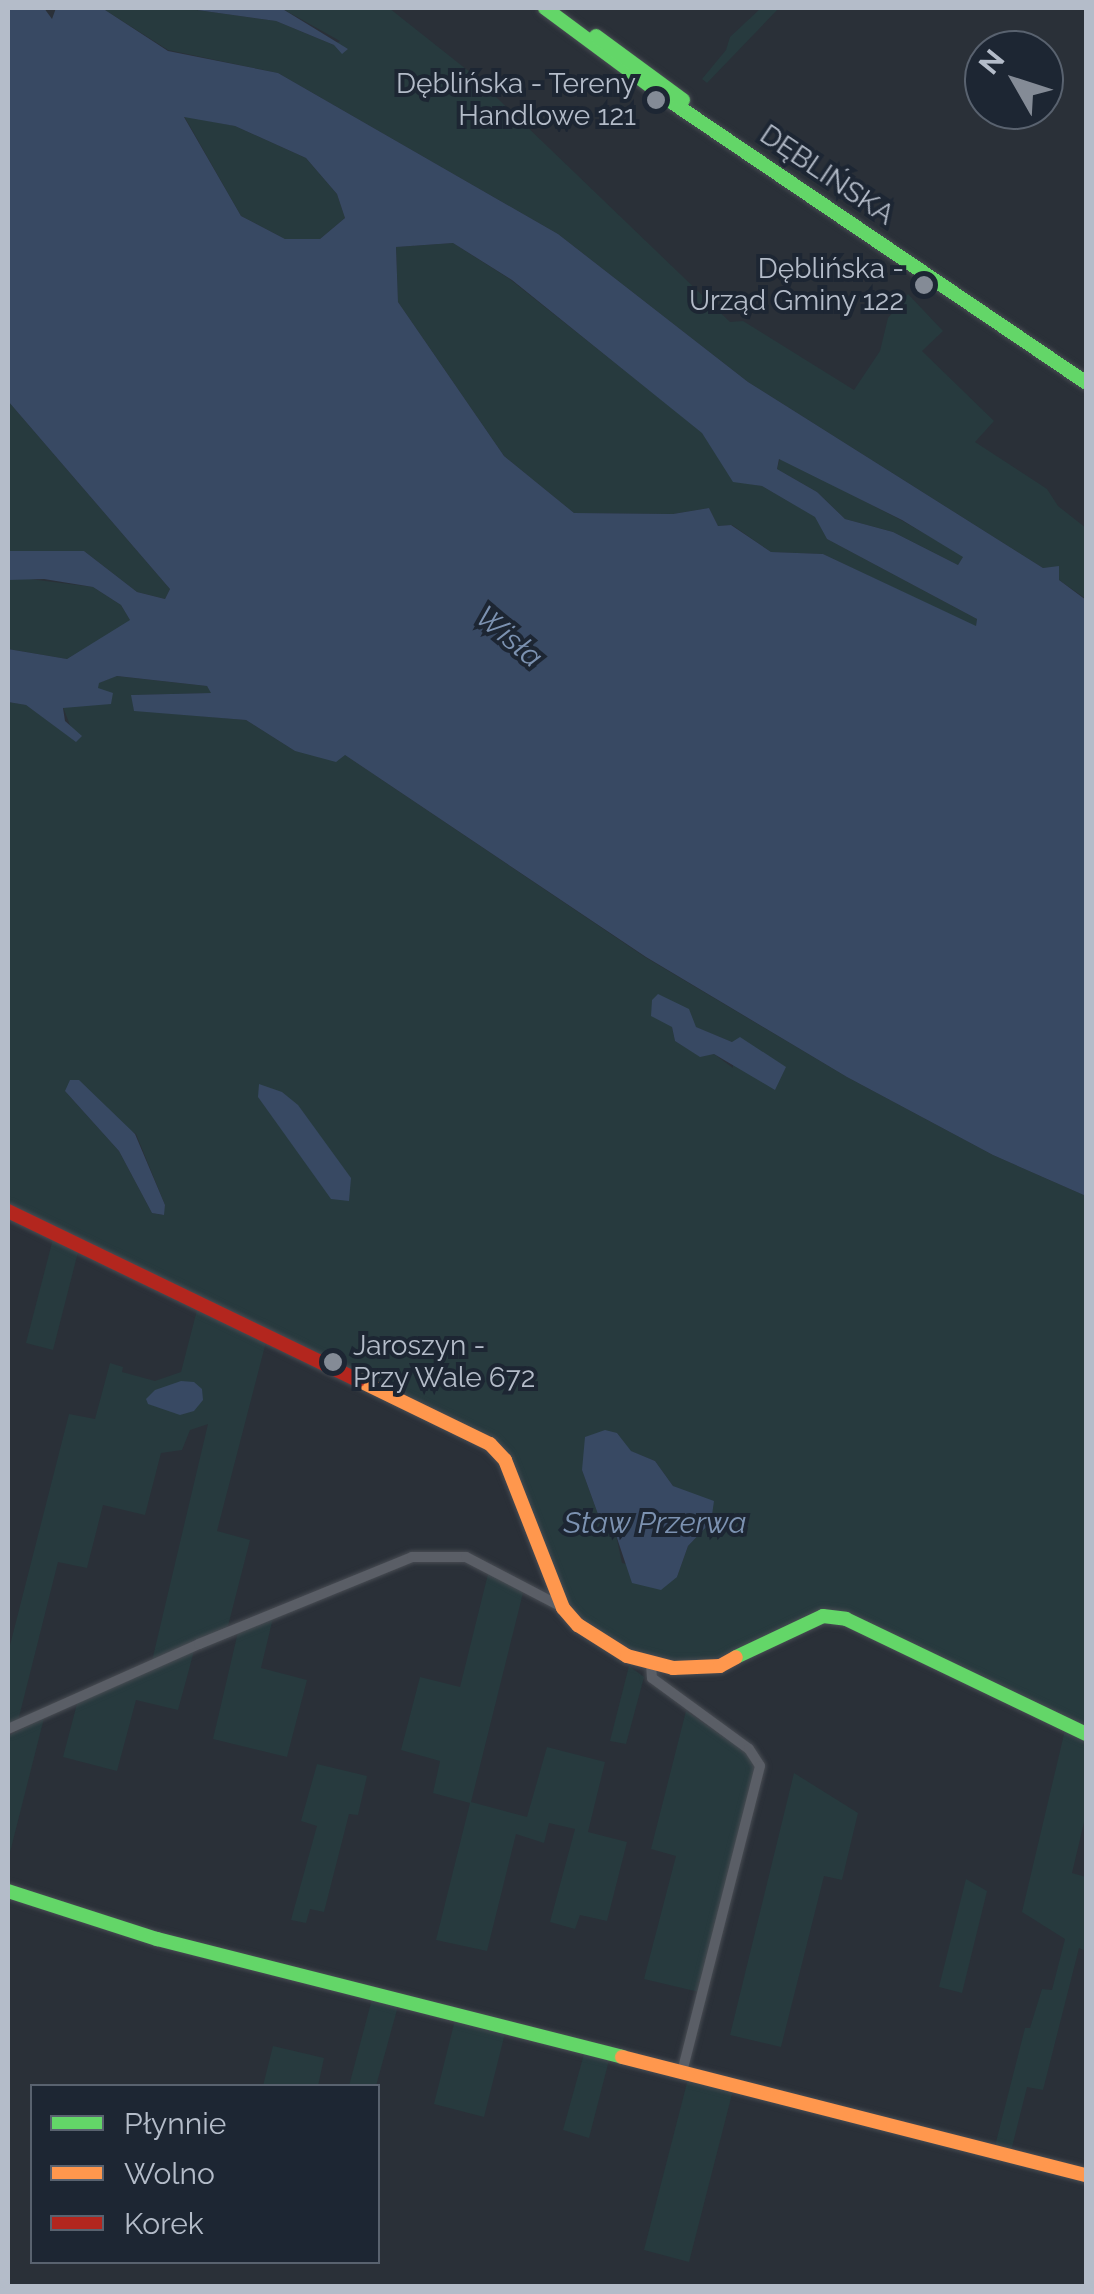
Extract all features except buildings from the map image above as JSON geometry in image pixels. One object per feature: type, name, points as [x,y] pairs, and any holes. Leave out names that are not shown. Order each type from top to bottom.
[{"type":"street","name":"DĘBLIŃSKA","points":[[545,8],[1086,383]]},
{"type":"street","name":"DĘBLIŃSKA","points":[[558,8],[655,77],[688,110]]},
{"type":"street","points":[[8,1212],[490,1444],[505,1460],[563,1608]]},
{"type":"street","points":[[8,1729],[198,1644],[412,1557],[466,1557],[563,1608],[604,1644],[651,1664],[720,1666],[801,1624],[823,1616],[846,1618],[1086,1734]]},
{"type":"street","points":[[651,1664],[652,1678],[749,1748],[760,1766],[682,2073]]},
{"type":"street","points":[[8,1892],[157,1939],[1086,2175]]},
{"type":"green space","points":[[102,8],[183,8],[276,21],[334,45],[340,41],[281,8],[389,8],[471,73],[730,322],[743,321],[854,390],[880,351],[888,318],[908,294],[943,331],[922,351],[994,421],[975,442],[1047,489],[1058,506],[1086,528],[1086,599],[1059,580],[1059,567],[1043,568],[748,382],[558,234],[278,73],[168,50]]},
{"type":"green space","points":[[761,8],[779,8],[707,83],[702,79],[726,50],[730,37]]},
{"type":"green space","points":[[184,116],[235,126],[306,158],[337,194],[345,218],[320,239],[285,239],[241,216]]},
{"type":"green space","points":[[453,243],[511,280],[703,433],[733,481],[762,486],[816,517],[827,539],[977,619],[976,627],[823,554],[771,552],[732,525],[718,526],[709,508],[673,514],[574,513],[504,456],[398,302],[396,247]]},
{"type":"green space","points":[[8,401],[170,589],[165,599],[137,592],[84,551],[8,551]]},
{"type":"green space","points":[[780,458],[964,556],[958,565],[893,532],[845,519],[817,492],[777,469]]},
{"type":"green space","points":[[14,577],[93,587],[121,605],[131,621],[67,659],[8,649],[8,580]]},
{"type":"green space","points":[[116,676],[207,686],[212,693],[132,695],[134,710],[246,720],[295,751],[345,755],[645,957],[847,1077],[993,1155],[1086,1196],[1086,1728],[846,1614],[699,1664],[640,1656],[584,1625],[569,1607],[508,1458],[8,1207],[8,702],[26,705],[76,741],[63,707],[98,683]],"holes":[[[672,1027],[695,1027],[732,1042],[733,1068],[714,1054],[700,1056],[675,1041]],[[65,1091],[136,1134],[165,1205],[163,1215],[152,1213],[119,1151]],[[617,1433],[630,1451],[655,1461],[673,1486],[711,1522],[688,1546],[677,1577],[622,1563],[616,1535],[599,1517],[582,1470]]]},
{"type":"green space","points":[[53,1239],[78,1252],[53,1350],[26,1343]]},
{"type":"green space","points":[[197,1310],[266,1342],[217,1531],[250,1540],[227,1630],[152,1661],[208,1424],[190,1430],[182,1450],[161,1453],[145,1515],[103,1505],[87,1568],[58,1562],[18,1721],[8,1725],[8,1653],[69,1414],[95,1419],[110,1363],[123,1367],[122,1372],[155,1381],[181,1372]]},
{"type":"green space","points":[[489,1570],[524,1589],[471,1802],[527,1817],[547,1747],[605,1762],[588,1832],[627,1842],[607,1921],[580,1915],[575,1929],[550,1922],[575,1829],[549,1823],[544,1843],[516,1834],[487,1951],[436,1940],[470,1803],[433,1793],[440,1761],[401,1750],[420,1677],[460,1687]]},
{"type":"green space","points":[[273,1618],[261,1668],[307,1680],[287,1757],[213,1739],[238,1632]]},
{"type":"green space","points":[[194,1651],[178,1710],[136,1700],[117,1771],[63,1757],[78,1700]]},
{"type":"green space","points":[[629,1666],[644,1677],[626,1744],[610,1741]]},
{"type":"green space","points":[[686,1711],[750,1755],[756,1772],[699,1992],[644,1979],[676,1856],[651,1849]]},
{"type":"green space","points":[[44,1718],[8,1860],[8,1736]]},
{"type":"green space","points":[[1065,1730],[1086,1741],[1086,1814],[1072,1873],[1086,1877],[1086,1951],[1079,1948],[1043,2090],[1027,2087],[1011,2151],[995,2146],[1025,2028],[1030,2028],[1042,1989],[1052,1990],[1065,1939],[1022,1912]]},
{"type":"green space","points":[[317,1764],[367,1776],[358,1815],[349,1814],[324,1912],[310,1909],[306,1923],[291,1920],[317,1826],[301,1821]]},
{"type":"green space","points":[[794,1773],[858,1813],[842,1880],[824,1876],[781,2047],[730,2035]]},
{"type":"green space","points":[[966,1879],[987,1891],[962,1993],[939,1987]]},
{"type":"green space","points":[[372,1999],[398,2006],[377,2084],[350,2084]]},
{"type":"green space","points":[[455,2020],[505,2033],[484,2117],[434,2104]]},
{"type":"green space","points":[[273,2046],[324,2058],[318,2084],[264,2084]]},
{"type":"green space","points":[[584,2054],[609,2060],[589,2138],[563,2130]]},
{"type":"green space","points":[[688,2079],[733,2090],[689,2262],[644,2250]]},
{"type":"water","name":"Wisła","points":[[8,8],[44,8],[52,19],[56,8],[102,8],[168,51],[278,73],[558,234],[748,382],[1043,568],[1059,566],[1059,580],[1086,600],[1086,1196],[993,1155],[847,1077],[646,957],[345,755],[336,762],[295,751],[246,720],[134,711],[131,695],[211,693],[207,686],[117,676],[99,683],[98,688],[113,693],[111,704],[63,708],[65,721],[82,736],[76,742],[26,705],[8,702],[8,649],[67,659],[130,620],[121,605],[93,587],[44,579],[8,580],[8,551],[84,551],[137,592],[165,599],[170,589],[8,401]],"holes":[[[184,117],[235,126],[306,158],[337,194],[345,218],[320,239],[285,239],[241,216]],[[453,243],[512,280],[702,433],[733,482],[762,486],[815,517],[827,539],[977,619],[976,626],[823,554],[771,552],[731,525],[718,526],[709,508],[673,514],[574,513],[504,456],[398,302],[396,247]],[[779,459],[902,520],[963,557],[958,565],[893,532],[845,519],[817,492],[777,469]]]},
{"type":"water","points":[[183,8],[281,8],[348,49],[342,54],[334,45],[276,21]]},
{"type":"water","points":[[658,994],[689,1009],[696,1027],[732,1042],[740,1037],[786,1067],[775,1090],[714,1054],[700,1057],[675,1041],[672,1027],[651,1016],[652,1000]]},
{"type":"water","points":[[70,1080],[79,1080],[135,1134],[165,1205],[164,1215],[152,1213],[119,1151],[65,1091]]},
{"type":"water","points":[[259,1084],[282,1092],[298,1105],[351,1178],[349,1201],[331,1199],[258,1097]]},
{"type":"water","points":[[181,1381],[194,1382],[202,1389],[203,1400],[194,1411],[180,1415],[148,1404],[146,1399],[155,1390]]},
{"type":"water","name":"Staw Przerwa","points":[[605,1430],[617,1433],[631,1451],[655,1461],[673,1486],[714,1501],[711,1522],[688,1546],[677,1577],[661,1590],[632,1583],[616,1535],[599,1517],[582,1470],[585,1437]]},
{"type":"traffic: fast","points":[[545,8],[673,103],[1086,383]]},
{"type":"traffic: fast","points":[[596,36],[683,100]]},
{"type":"traffic: fast","points":[[736,1657],[823,1616],[846,1619],[1086,1734]]},
{"type":"traffic: fast","points":[[8,1891],[157,1939],[622,2057]]},
{"type":"traffic: slow","points":[[358,1380],[490,1444],[505,1460],[563,1608],[578,1625],[627,1656],[673,1668],[720,1666],[736,1657]]},
{"type":"traffic: slow","points":[[622,2057],[1086,2175]]},
{"type":"traffic: jam","points":[[8,1211],[358,1380]]},
{"type":"place","name":"Dęblińska - Tereny Handlowe 121","points":[[656,100]]},
{"type":"place","name":"Dęblińska - Urząd Gminy 122","points":[[924,285]]},
{"type":"place","name":"Jaroszyn - Przy Wale 672","points":[[333,1362]]}]
